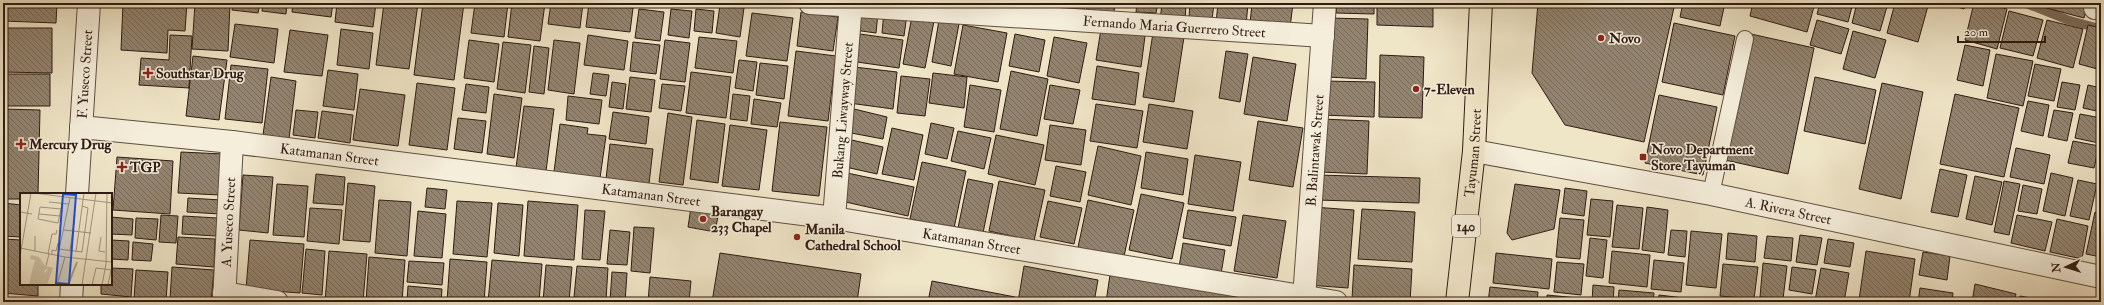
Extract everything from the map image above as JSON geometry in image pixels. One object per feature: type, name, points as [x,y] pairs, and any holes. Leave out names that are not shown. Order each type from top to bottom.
[{"type":"main road","name":"Tayuman Street","points":[[1457,302],[1474,151],[1481,3]]},
{"type":"street","name":"F. Yuseco Street","points":[[77,193],[89,3]]},
{"type":"street","name":"Fernando Maria Guerrero Street","points":[[810,3],[851,4],[1323,36]]},
{"type":"street","name":"B. Balintawak Street","points":[[1304,298],[1325,3]]},
{"type":"street","name":"Bukang Liwayway Street","points":[[834,218],[851,4]]},
{"type":"street","name":"Katamanan Street","points":[[81,127],[232,142],[834,218],[1304,298],[1336,302]]},
{"type":"street","name":"A. Yuseco Street","points":[[224,298],[232,142]]},
{"type":"street","name":"A. Rivera Street","points":[[1474,151],[1711,194],[2101,277]]},
{"type":"street","points":[[71,302],[72,285]]},
{"type":"street","points":[[224,298],[277,302]]},
{"type":"lane","points":[[1711,194],[1745,39]]},
{"type":"building","points":[[3,3],[57,3],[56,23],[3,21]]},
{"type":"building","points":[[123,3],[187,3],[185,31],[168,30],[167,53],[121,50]]},
{"type":"building","points":[[195,3],[230,3],[228,51],[192,49]]},
{"type":"building","points":[[233,3],[260,3],[258,13],[232,10]]},
{"type":"building","points":[[263,3],[287,3],[286,14],[262,11]]},
{"type":"building","points":[[293,3],[333,3],[331,17],[292,12]]},
{"type":"building","points":[[337,3],[376,3],[373,27],[335,22]]},
{"type":"building","points":[[384,3],[418,3],[409,69],[376,65]]},
{"type":"building","points":[[423,3],[464,3],[454,80],[414,75]]},
{"type":"building","points":[[475,3],[508,3],[504,37],[471,33]]},
{"type":"building","points":[[512,3],[545,3],[540,41],[508,37]]},
{"type":"building","points":[[551,3],[583,3],[580,28],[548,24]]},
{"type":"building","points":[[589,3],[633,8],[630,32],[586,27]]},
{"type":"building","points":[[991,3],[1030,3],[1029,8]]},
{"type":"building","points":[[1034,3],[1052,3],[1051,11],[1033,9]]},
{"type":"building","points":[[1056,3],[1085,3],[1084,13],[1056,10]]},
{"type":"building","points":[[1087,3],[1115,3],[1113,21],[1086,18]]},
{"type":"building","points":[[1137,3],[1158,3],[1156,13],[1136,12]]},
{"type":"building","points":[[1162,3],[1186,3],[1185,23],[1160,21]]},
{"type":"building","points":[[1190,3],[1214,3],[1212,20],[1189,18]]},
{"type":"building","points":[[1218,3],[1248,3],[1246,26],[1216,23]]},
{"type":"building","points":[[1252,3],[1293,3],[1290,28],[1250,24]]},
{"type":"building","points":[[1337,3],[1374,3],[1374,14],[1336,13]]},
{"type":"building","points":[[1377,3],[1433,3],[1433,27],[1377,25]]},
{"type":"building","name":"Novo","points":[[1538,3],[1675,3],[1644,142],[1565,125],[1532,73]]},
{"type":"building","points":[[1683,3],[1725,3],[1720,26],[1680,17]]},
{"type":"building","points":[[1753,3],[1815,3],[1807,32],[1750,16]]},
{"type":"building","points":[[1820,3],[1853,3],[1848,22],[1817,14]]},
{"type":"building","points":[[1857,3],[1888,3],[1880,31],[1852,23]]},
{"type":"building","points":[[1895,3],[1915,3],[1928,6],[1918,42],[1887,33]]},
{"type":"building","points":[[1944,3],[1965,3],[1964,9]]},
{"type":"building","points":[[1974,3],[1985,3],[2007,9],[1997,49],[1965,40]]},
{"type":"building","points":[[2036,3],[2088,3],[2084,18],[2035,5]]},
{"type":"building","points":[[720,5],[744,8],[740,37],[716,33]]},
{"type":"building","points":[[639,9],[664,12],[660,41],[635,38]]},
{"type":"building","points":[[671,9],[692,11],[689,38],[668,35]]},
{"type":"building","points":[[696,9],[714,11],[712,33],[694,31]]},
{"type":"building","points":[[857,10],[878,13],[876,33],[854,30]]},
{"type":"building","points":[[884,11],[907,14],[904,36],[882,33]]},
{"type":"building","points":[[2009,11],[2043,20],[2033,56],[2000,48]]},
{"type":"building","points":[[801,12],[838,17],[833,51],[797,46]]},
{"type":"building","points":[[752,13],[793,18],[787,61],[746,56]]},
{"type":"building","points":[[912,16],[934,21],[925,68],[903,64]]},
{"type":"building","points":[[1329,18],[1368,19],[1366,79],[1327,77]]},
{"type":"building","points":[[939,20],[959,24],[951,66],[932,62]]},
{"type":"building","points":[[1817,20],[1849,29],[1841,54],[1810,45]]},
{"type":"building","points":[[2047,20],[2083,29],[2073,68],[2037,58]]},
{"type":"building","points":[[1674,23],[1735,36],[1723,95],[1662,82]]},
{"type":"building","points":[[235,24],[278,29],[274,63],[230,57]]},
{"type":"building","points":[[963,25],[1007,33],[998,82],[954,74]]},
{"type":"building","points":[[2088,25],[2101,28],[2101,70],[2079,64]]},
{"type":"building","points":[[3,28],[52,28],[52,73],[3,72]]},
{"type":"building","points":[[341,29],[373,33],[369,69],[337,65]]},
{"type":"building","points":[[1101,29],[1145,36],[1141,67],[1096,60]]},
{"type":"building","points":[[290,30],[328,35],[322,76],[284,72]]},
{"type":"building","points":[[1853,31],[1886,40],[1875,78],[1843,69]]},
{"type":"building","points":[[1153,33],[1184,37],[1174,102],[1143,97]]},
{"type":"building","points":[[860,34],[903,40],[899,68],[857,62]]},
{"type":"building","points":[[1015,34],[1045,40],[1039,72],[1009,66]]},
{"type":"building","points":[[1751,34],[1814,48],[1788,174],[1725,160]]},
{"type":"building","points":[[170,35],[192,36],[189,88],[139,85],[141,58],[169,60]]},
{"type":"building","points":[[588,35],[628,41],[624,70],[584,65]]},
{"type":"building","points":[[699,37],[737,41],[733,73],[695,68]]},
{"type":"building","points":[[1054,37],[1087,43],[1079,83],[1047,76]]},
{"type":"building","points":[[469,40],[499,44],[494,82],[464,78]]},
{"type":"building","points":[[554,40],[580,43],[574,94],[548,90]]},
{"type":"building","points":[[665,40],[690,43],[685,82],[660,79]]},
{"type":"building","points":[[503,42],[531,45],[525,93],[497,89]]},
{"type":"building","points":[[633,42],[660,45],[656,74],[630,71]]},
{"type":"building","points":[[1965,45],[1990,50],[1983,86],[1957,80]]},
{"type":"building","points":[[534,46],[549,48],[544,94],[529,92]]},
{"type":"building","points":[[796,51],[836,56],[828,121],[788,116]]},
{"type":"building","points":[[1226,51],[1248,54],[1240,102],[1219,98]]},
{"type":"building","points":[[1996,54],[2033,61],[2023,106],[1987,98]]},
{"type":"building","points":[[1380,55],[1424,57],[1422,118],[1379,117]]},
{"type":"building","points":[[193,56],[227,60],[219,120],[186,116]]},
{"type":"building","points":[[1253,57],[1296,64],[1287,121],[1244,114]]},
{"type":"building","points":[[739,60],[757,62],[753,91],[735,88]]},
{"type":"building","points":[[760,63],[788,66],[784,99],[756,95]]},
{"type":"building","points":[[2035,64],[2061,69],[2054,101],[2028,96]]},
{"type":"building","points":[[231,65],[268,69],[262,123],[225,119]]},
{"type":"building","points":[[1097,66],[1139,73],[1135,105],[1092,99]]},
{"type":"building","points":[[854,67],[897,72],[893,109],[849,103]]},
{"type":"building","points":[[328,70],[358,74],[354,110],[323,106]]},
{"type":"building","points":[[1011,71],[1048,79],[1037,136],[1000,129]]},
{"type":"building","points":[[691,72],[731,77],[726,118],[686,113]]},
{"type":"building","points":[[593,73],[609,75],[606,96],[590,94]]},
{"type":"building","points":[[933,73],[967,77],[964,108],[929,103]]},
{"type":"building","points":[[3,74],[50,74],[50,106],[3,106]]},
{"type":"building","points":[[901,76],[930,79],[925,116],[897,113]]},
{"type":"building","points":[[271,77],[296,81],[289,139],[263,135]]},
{"type":"building","points":[[630,77],[655,80],[651,112],[626,109]]},
{"type":"building","points":[[1815,77],[1876,90],[1865,144],[1804,131]]},
{"type":"building","points":[[1323,81],[1375,82],[1374,117],[1322,115]]},
{"type":"building","points":[[612,82],[626,84],[623,109],[609,107]]},
{"type":"building","points":[[2062,82],[2080,85],[2075,110],[2057,107]]},
{"type":"building","points":[[417,83],[455,88],[447,150],[409,145]]},
{"type":"building","points":[[1882,83],[1923,92],[1901,199],[1859,189]]},
{"type":"building","points":[[466,84],[489,87],[486,113],[462,110]]},
{"type":"building","points":[[662,84],[685,86],[681,111],[659,108]]},
{"type":"building","points":[[970,85],[1001,90],[994,132],[964,127]]},
{"type":"building","points":[[1050,85],[1080,90],[1073,124],[1044,119]]},
{"type":"building","points":[[2088,85],[2101,88],[2101,112],[2083,108]]},
{"type":"building","points":[[360,89],[405,95],[398,146],[353,140]]},
{"type":"building","points":[[494,94],[522,98],[514,158],[487,154]]},
{"type":"building","points":[[733,94],[750,96],[747,121],[730,119]]},
{"type":"building","points":[[1955,94],[2019,108],[2004,177],[1940,164]]},
{"type":"building","points":[[1659,95],[1717,107],[1703,175],[1645,163]]},
{"type":"building","points":[[568,96],[602,100],[599,124],[566,120]]},
{"type":"building","points":[[754,99],[781,103],[777,127],[751,124]]},
{"type":"building","points":[[2028,101],[2049,105],[2043,136],[2021,131]]},
{"type":"building","points":[[1096,104],[1143,111],[1137,148],[1090,141]]},
{"type":"building","points":[[1149,104],[1193,111],[1187,149],[1143,142]]},
{"type":"building","points":[[524,106],[554,109],[546,171],[516,168]]},
{"type":"building","points":[[850,108],[887,117],[883,139],[846,132]]},
{"type":"building","points":[[3,109],[40,110],[38,193],[20,193],[20,199],[3,199]]},
{"type":"building","points":[[296,110],[318,112],[315,138],[293,135]]},
{"type":"building","points":[[2054,110],[2073,113],[2067,141],[2048,137]]},
{"type":"building","points":[[322,111],[353,115],[350,143],[318,138]]},
{"type":"building","points":[[613,112],[649,117],[646,144],[609,139]]},
{"type":"building","points":[[668,113],[692,117],[683,185],[659,182]]},
{"type":"building","points":[[2080,114],[2101,118],[2099,143],[2075,138]]},
{"type":"building","points":[[458,118],[486,121],[482,153],[454,149]]},
{"type":"building","points":[[1321,119],[1369,121],[1367,174],[1320,172]]},
{"type":"building","points":[[697,120],[725,124],[718,183],[690,179]]},
{"type":"building","points":[[1258,121],[1303,128],[1293,187],[1249,180]]},
{"type":"building","points":[[780,122],[827,127],[819,196],[772,191]]},
{"type":"building","points":[[931,123],[954,128],[947,159],[925,154]]},
{"type":"building","points":[[560,124],[588,128],[587,134],[606,136],[600,178],[554,172]]},
{"type":"building","points":[[730,125],[767,130],[759,190],[722,186]]},
{"type":"building","points":[[1050,125],[1086,130],[1081,165],[1045,160]]},
{"type":"building","points":[[892,128],[923,135],[914,180],[882,174]]},
{"type":"building","points":[[958,131],[991,138],[984,169],[951,161]]},
{"type":"building","points":[[996,135],[1044,145],[1035,185],[988,174]]},
{"type":"building","points":[[847,139],[883,147],[877,174],[841,166]]},
{"type":"building","points":[[2073,141],[2099,146],[2094,168],[2068,163]]},
{"type":"building","points":[[610,144],[653,149],[649,184],[606,179]]},
{"type":"building","points":[[1098,146],[1141,156],[1131,205],[1088,195]]},
{"type":"building","points":[[2016,148],[2050,155],[2044,184],[2010,177]]},
{"type":"building","points":[[181,152],[223,154],[220,195],[178,193]]},
{"type":"building","points":[[1146,152],[1188,159],[1183,195],[1141,188]]},
{"type":"building","points":[[1195,155],[1241,162],[1233,211],[1188,204]]},
{"type":"building","points":[[117,157],[173,161],[170,214],[113,210]]},
{"type":"building","points":[[922,162],[966,171],[954,228],[910,219]]},
{"type":"building","points":[[1056,166],[1086,172],[1080,202],[1050,196]]},
{"type":"building","points":[[1940,169],[1967,175],[1958,217],[1931,212]]},
{"type":"building","points":[[847,173],[914,187],[908,216],[841,201]]},
{"type":"building","points":[[2051,173],[2073,178],[2065,216],[2043,211]]},
{"type":"building","points":[[316,174],[345,177],[343,205],[313,203]]},
{"type":"building","points":[[243,175],[273,177],[268,233],[239,230]]},
{"type":"building","points":[[1318,175],[1420,178],[1419,203],[1317,200]]},
{"type":"building","points":[[1975,176],[2002,182],[1992,225],[1966,219]]},
{"type":"building","points":[[968,179],[993,184],[983,233],[958,228]]},
{"type":"building","points":[[2078,180],[2097,184],[2089,220],[2070,216]]},
{"type":"building","points":[[999,181],[1045,190],[1034,241],[989,231]]},
{"type":"building","points":[[2004,181],[2020,184],[2009,235],[1994,232]]},
{"type":"building","points":[[348,183],[375,186],[370,242],[343,240]]},
{"type":"building","points":[[277,184],[308,186],[304,237],[273,235]]},
{"type":"building","points":[[1515,184],[1560,190],[1554,229],[1512,240],[1507,233]]},
{"type":"building","points":[[2023,185],[2042,189],[2037,214],[2018,211]]},
{"type":"building","points":[[427,188],[447,190],[445,209],[425,207]]},
{"type":"building","points":[[1565,188],[1587,191],[1584,216],[1562,213]]},
{"type":"building","points":[[1141,194],[1184,203],[1172,259],[1129,250]]},
{"type":"building","points":[[188,198],[221,200],[220,214],[187,212]]},
{"type":"building","points":[[1591,199],[1613,201],[1610,237],[1587,235]]},
{"type":"building","points":[[379,200],[411,202],[407,256],[375,253]]},
{"type":"building","points":[[1088,200],[1134,210],[1123,261],[1077,252]]},
{"type":"building","points":[[457,201],[492,203],[487,257],[453,254]]},
{"type":"building","points":[[528,201],[578,205],[574,260],[524,256]]},
{"type":"building","points":[[1048,201],[1082,208],[1074,244],[1040,237]]},
{"type":"building","points":[[3,203],[20,205],[20,237],[3,236]]},
{"type":"building","points":[[498,203],[523,205],[519,256],[494,253]]},
{"type":"building","points":[[1617,205],[1643,208],[1639,249],[1612,247]]},
{"type":"building","name":"Barangay 233 Chapel","points":[[691,207],[719,211],[715,232],[688,227]]},
{"type":"building","points":[[1313,207],[1354,210],[1348,288],[1308,285]]},
{"type":"building","points":[[1647,207],[1668,210],[1664,253],[1642,250]]},
{"type":"building","points":[[310,208],[342,210],[339,244],[307,241]]},
{"type":"building","points":[[1362,209],[1415,212],[1412,262],[1358,259]]},
{"type":"building","points":[[585,210],[605,211],[600,260],[582,259]]},
{"type":"building","points":[[1188,210],[1236,217],[1231,246],[1183,238]]},
{"type":"building","points":[[418,211],[446,214],[442,258],[414,256]]},
{"type":"building","points":[[2095,212],[2101,214],[2101,257],[2086,254]]},
{"type":"building","points":[[161,215],[178,216],[176,243],[159,242]]},
{"type":"building","points":[[1243,215],[1286,221],[1277,278],[1234,271]]},
{"type":"building","points":[[2017,215],[2052,222],[2045,251],[2011,243]]},
{"type":"building","points":[[183,216],[217,218],[216,236],[182,234]]},
{"type":"building","points":[[112,217],[133,219],[132,235],[112,234]]},
{"type":"building","points":[[136,218],[158,219],[156,240],[135,238]]},
{"type":"building","points":[[1560,218],[1584,220],[1580,259],[1556,257]]},
{"type":"building","points":[[2057,219],[2088,226],[2082,259],[2050,252]]},
{"type":"building","points":[[634,227],[654,228],[650,273],[631,271]]},
{"type":"building","points":[[610,230],[630,232],[627,265],[607,264]]},
{"type":"building","points":[[1671,230],[1687,231],[1685,257],[1668,255]]},
{"type":"building","points":[[1691,231],[1722,234],[1716,288],[1686,285]]},
{"type":"building","points":[[1728,233],[1757,236],[1755,262],[1726,259]]},
{"type":"building","points":[[1800,235],[1822,238],[1817,265],[1796,262]]},
{"type":"building","points":[[1767,236],[1793,238],[1791,261],[1764,258]]},
{"type":"building","points":[[178,237],[215,239],[214,267],[176,264]]},
{"type":"building","points":[[1590,238],[1607,240],[1603,278],[1586,276]]},
{"type":"building","points":[[3,239],[20,240],[20,285],[38,285],[38,296],[3,293]]},
{"type":"building","points":[[1828,239],[1854,243],[1850,267],[1824,263]]},
{"type":"building","points":[[112,240],[129,241],[128,260],[112,259]]},
{"type":"building","points":[[250,240],[304,244],[300,293],[246,289]]},
{"type":"building","points":[[133,242],[153,244],[151,261],[132,260]]},
{"type":"building","points":[[1183,243],[1225,250],[1221,274],[1179,267]]},
{"type":"building","points":[[306,249],[325,251],[322,295],[302,293]]},
{"type":"building","points":[[329,251],[367,254],[363,302],[325,302]]},
{"type":"building","points":[[1612,251],[1650,255],[1647,287],[1609,283]]},
{"type":"building","points":[[1866,251],[1915,259],[1909,302],[1874,302],[1859,300]]},
{"type":"building","points":[[1923,252],[1950,256],[1947,280],[1919,275]]},
{"type":"building","points":[[720,253],[861,274],[857,302],[712,302]]},
{"type":"building","points":[[1496,253],[1552,259],[1549,289],[1493,283]]},
{"type":"building","points":[[369,257],[405,260],[402,302],[366,302]]},
{"type":"building","points":[[450,259],[487,262],[484,302],[447,302]]},
{"type":"building","points":[[492,260],[542,264],[539,302],[488,302]]},
{"type":"building","points":[[1654,260],[1684,263],[1681,292],[1651,289]]},
{"type":"building","points":[[409,261],[444,263],[442,285],[407,282]]},
{"type":"building","points":[[1557,262],[1584,264],[1581,295],[1554,292]]},
{"type":"building","points":[[1763,263],[1787,266],[1783,299],[1760,297]]},
{"type":"building","points":[[1723,264],[1758,267],[1754,299],[1720,296]]},
{"type":"building","points":[[546,265],[572,267],[569,302],[543,302]]},
{"type":"building","points":[[1354,265],[1412,269],[1410,302],[1352,299]]},
{"type":"building","points":[[577,266],[608,268],[606,300],[574,297]]},
{"type":"building","points":[[1024,266],[1098,280],[1094,302],[1018,302]]},
{"type":"building","points":[[172,267],[214,270],[211,302],[170,299]]},
{"type":"building","points":[[1792,267],[1816,270],[1812,294],[1789,290]]},
{"type":"building","points":[[112,268],[133,269],[131,297],[101,294],[101,285],[112,285]]},
{"type":"building","points":[[1821,268],[1849,273],[1844,302],[1815,301]]},
{"type":"building","points":[[136,270],[168,272],[166,301],[134,299]]},
{"type":"building","points":[[612,272],[627,273],[625,302],[610,301]]},
{"type":"building","points":[[1110,275],[1271,302],[1106,302]]},
{"type":"building","points":[[650,277],[691,281],[689,302],[648,302]]},
{"type":"building","points":[[932,281],[1015,297],[1014,302],[928,302]]},
{"type":"building","points":[[1975,284],[2016,294],[2014,302],[1972,302]]},
{"type":"building","points":[[1593,285],[1614,287],[1613,302],[1592,302]]},
{"type":"building","points":[[408,286],[442,289],[441,302],[407,302]]},
{"type":"building","points":[[1490,287],[1538,292],[1537,302],[1488,302]]},
{"type":"building","points":[[1920,288],[1953,293],[1952,302],[1918,302]]},
{"type":"building","points":[[1619,290],[1654,293],[1653,302],[1618,302]]},
{"type":"building","points":[[1547,295],[1588,299],[1588,302],[1547,302]]},
{"type":"building","points":[[1659,295],[1684,298],[1684,302],[1658,302]]},
{"type":"building","points":[[2020,296],[2046,301],[2046,302],[2018,302]]},
{"type":"building","points":[[3,298],[30,299],[30,302],[3,302]]},
{"type":"building","points":[[1790,298],[1804,300],[1804,302],[1789,302]]},
{"type":"building","points":[[101,299],[146,301],[146,302],[101,302]]},
{"type":"waterway","points":[[2025,3],[2068,20],[2101,29]]},
{"type":"place","name":"Novo","points":[[1601,38]]},
{"type":"place","name":"Southstar Drug","points":[[148,73]]},
{"type":"place","name":"7-Eleven","points":[[1416,89]]},
{"type":"place","name":"Mercury Drug","points":[[21,144]]},
{"type":"place","name":"Novo Department Store Tayuman","points":[[1643,157]]},
{"type":"place","name":"TGP","points":[[122,167]]},
{"type":"place","name":"Barangay 233 Chapel","points":[[703,219]]},
{"type":"place","name":"Manila Cathedral School","points":[[797,237]]}]
